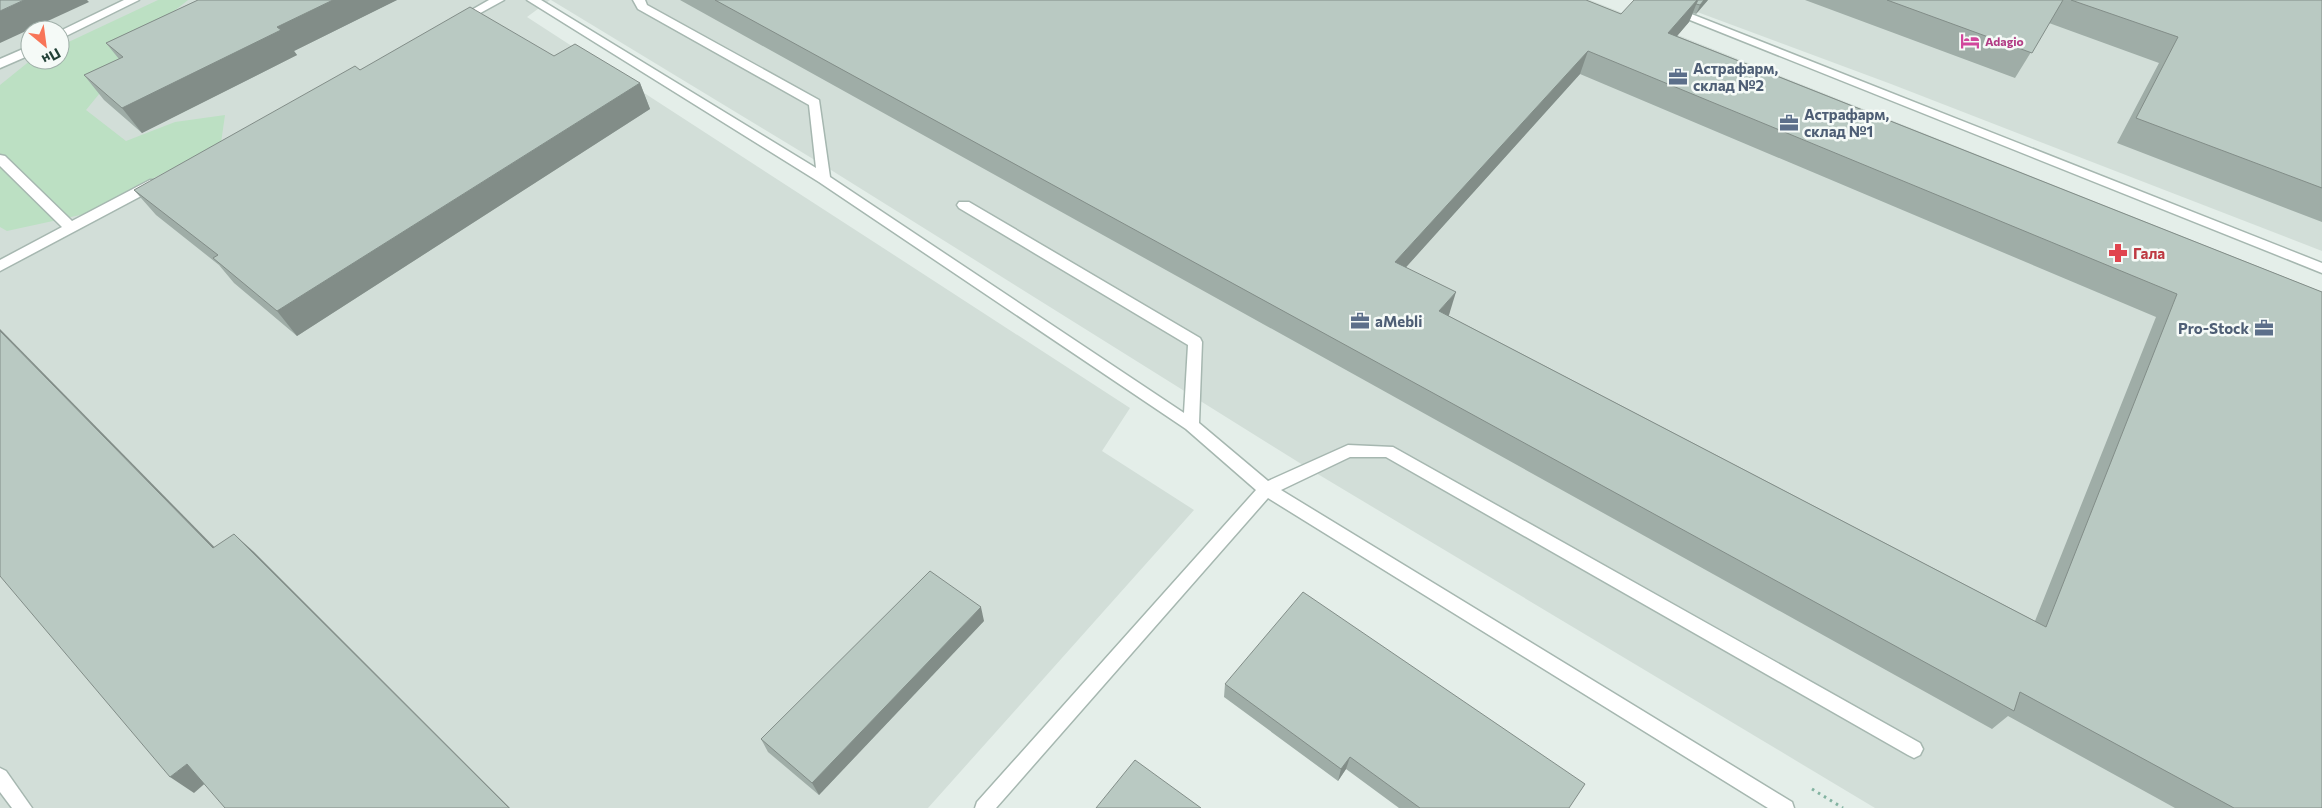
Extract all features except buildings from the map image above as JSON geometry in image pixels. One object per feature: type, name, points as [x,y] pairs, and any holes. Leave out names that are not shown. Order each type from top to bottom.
[{"type":"lane","points":[[70,30],[133,0]]},
{"type":"lane","points":[[446,28],[498,0]]},
{"type":"lane","points":[[533,0],[824,179],[1191,425],[1266,489],[1785,808]]},
{"type":"lane","points":[[639,0],[642,7],[816,103],[824,179]]},
{"type":"lane","points":[[1646,0],[2322,268]]},
{"type":"lane","points":[[0,64],[20,55]]},
{"type":"lane","points":[[0,159],[71,228]]},
{"type":"lane","points":[[0,266],[167,177]]},
{"type":"lane","points":[[964,205],[1195,342],[1191,425]]},
{"type":"lane","points":[[984,808],[1266,489],[1312,470],[1348,451],[1388,451],[1914,749]]},
{"type":"lane","points":[[0,777],[23,808]]},
{"type":"shaded area","points":[[0,0],[550,0],[527,17],[1130,408],[1102,451],[1194,510],[928,808],[0,808]]},
{"type":"shaded area","points":[[551,0],[1590,0],[2305,285],[2322,325],[2322,808],[1875,808],[1311,470],[823,165]]},
{"type":"shaded area","points":[[1665,0],[2322,0],[2322,251],[1891,84]]},
{"type":"green space","points":[[158,0],[188,0],[153,28],[86,110],[126,141],[175,122],[225,115],[221,143],[85,214],[7,231],[0,227],[0,85],[20,69],[70,70],[70,41]]},
{"type":"place","name":"Adagio","points":[[1970,41]]},
{"type":"place","name":"Астрафарм, склад №2","points":[[1678,77]]},
{"type":"place","name":"Астрафарм, склад №1","points":[[1789,123]]},
{"type":"place","name":"Гала","points":[[2118,253]]},
{"type":"place","name":"aMebli","points":[[1360,321]]},
{"type":"place","name":"Pro-Stock","points":[[2264,328]]}]
